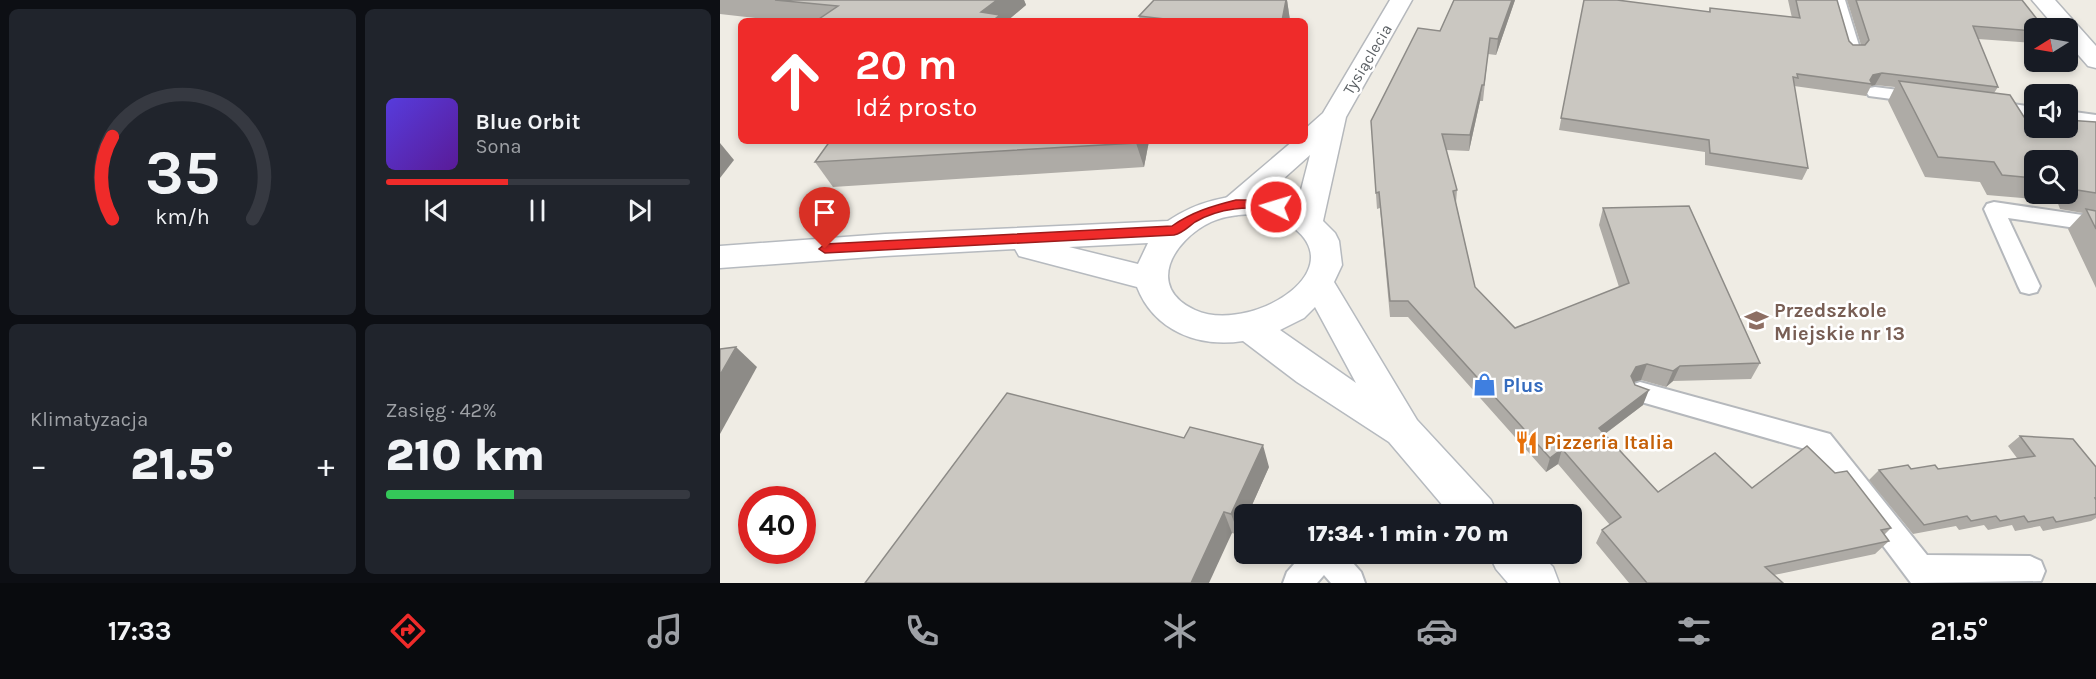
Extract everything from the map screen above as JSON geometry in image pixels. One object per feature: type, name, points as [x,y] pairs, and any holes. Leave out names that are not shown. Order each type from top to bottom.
[{"type":"street","name":"Tysiąclecia","points":[[1332,117],[1401,0]]},
{"type":"street","points":[[2043,0],[2096,61]]},
{"type":"street","points":[[1308,141],[1332,117]]},
{"type":"street","points":[[1308,221],[1332,117]]},
{"type":"street","points":[[1236,204],[1286,163],[1305,144]]},
{"type":"street","points":[[1236,204],[1263,204],[1288,210],[1308,221],[1320,234],[1326,249],[1326,266],[1319,284],[1303,303],[1279,318],[1250,327],[1220,329],[1193,324],[1171,313],[1157,298],[1150,279],[1153,262],[1174,231],[1192,219],[1214,209],[1236,204]]},
{"type":"street","points":[[720,257],[885,245],[1174,231]]},
{"type":"street","points":[[999,240],[1150,279]]},
{"type":"street","points":[[1319,284],[1402,432],[1467,504]]},
{"type":"street","points":[[1250,327],[1310,372],[1402,432]]},
{"type":"street","points":[[1520,564],[1537,583]]},
{"type":"lane","points":[[1838,0],[1853,52]]},
{"type":"lane","points":[[1875,92],[1942,100]]},
{"type":"lane","points":[[1976,105],[2024,111]]},
{"type":"lane","points":[[2078,118],[2096,120]]},
{"type":"lane","points":[[2029,286],[1994,208],[2096,224]]},
{"type":"lane","points":[[1640,392],[1821,442],[1924,577],[2030,571]]},
{"type":"lane","points":[[1298,583],[1315,564]]},
{"type":"lane","points":[[1333,564],[1350,583]]},
{"type":"building","points":[[775,0],[997,0],[981,12],[1000,15],[996,18],[820,18],[838,6]]},
{"type":"building","points":[[1154,0],[1286,0],[1283,18],[1139,16]]},
{"type":"building","points":[[1454,0],[1512,0],[1498,39],[1490,38],[1484,85],[1482,85],[1470,135],[1442,134],[1457,190],[1453,191],[1475,287],[1515,328],[1629,283],[1603,208],[1689,206],[1760,363],[1680,366],[1673,371],[1647,364],[1636,367],[1631,376],[1635,385],[1649,390],[1599,428],[1658,492],[1715,453],[1752,488],[1807,446],[1835,473],[1847,471],[1891,528],[1881,530],[1889,541],[1765,567],[1783,583],[1647,583],[1602,530],[1621,517],[1562,449],[1550,458],[1408,301],[1390,301],[1379,192],[1376,193],[1371,121],[1418,28],[1440,31]]},
{"type":"building","points":[[1584,0],[1617,0],[1710,12],[1710,8],[1800,18],[1796,0],[1837,0],[1849,41],[1853,45],[1865,45],[1869,40],[1856,0],[2022,0],[2036,18],[2024,18],[2024,30],[1973,26],[1998,87],[1882,73],[1873,75],[1870,80],[1872,84],[1797,74],[1798,78],[1793,77],[1808,168],[1710,153],[1709,140],[1561,118]]},
{"type":"building","points":[[1899,81],[2010,95],[2024,117],[2024,138],[2078,138],[2078,121],[2096,122],[2096,193],[2078,190],[2078,150],[2024,150],[2024,177],[2002,175],[1994,162],[1938,157]]},
{"type":"building","points":[[828,144],[1119,144],[815,162]]},
{"type":"building","points":[[2086,209],[2096,211],[2096,229]]},
{"type":"building","points":[[736,347],[720,375],[720,349]]},
{"type":"building","points":[[1007,393],[1184,438],[1190,427],[1263,445],[1231,514],[1224,512],[1191,583],[865,583]]},
{"type":"building","points":[[2020,436],[2073,439],[2096,467],[2096,514],[2056,522],[2053,517],[2028,522],[2024,516],[2000,521],[1996,516],[1971,521],[1967,516],[1924,525],[1879,470],[1908,465],[1911,469],[1935,465],[1938,469],[2035,456]]},
{"type":"place","name":"Przedszkole Miejskie nr 13","points":[[1756,321]]},
{"type":"place","name":"Plus","points":[[1485,385]]},
{"type":"place","name":"Pizzeria Italia","points":[[1526,442]]},
{"type":"route","points":[[825,249],[1174,231],[1192,219],[1214,209],[1236,204],[1263,204],[1276,207]]}]
